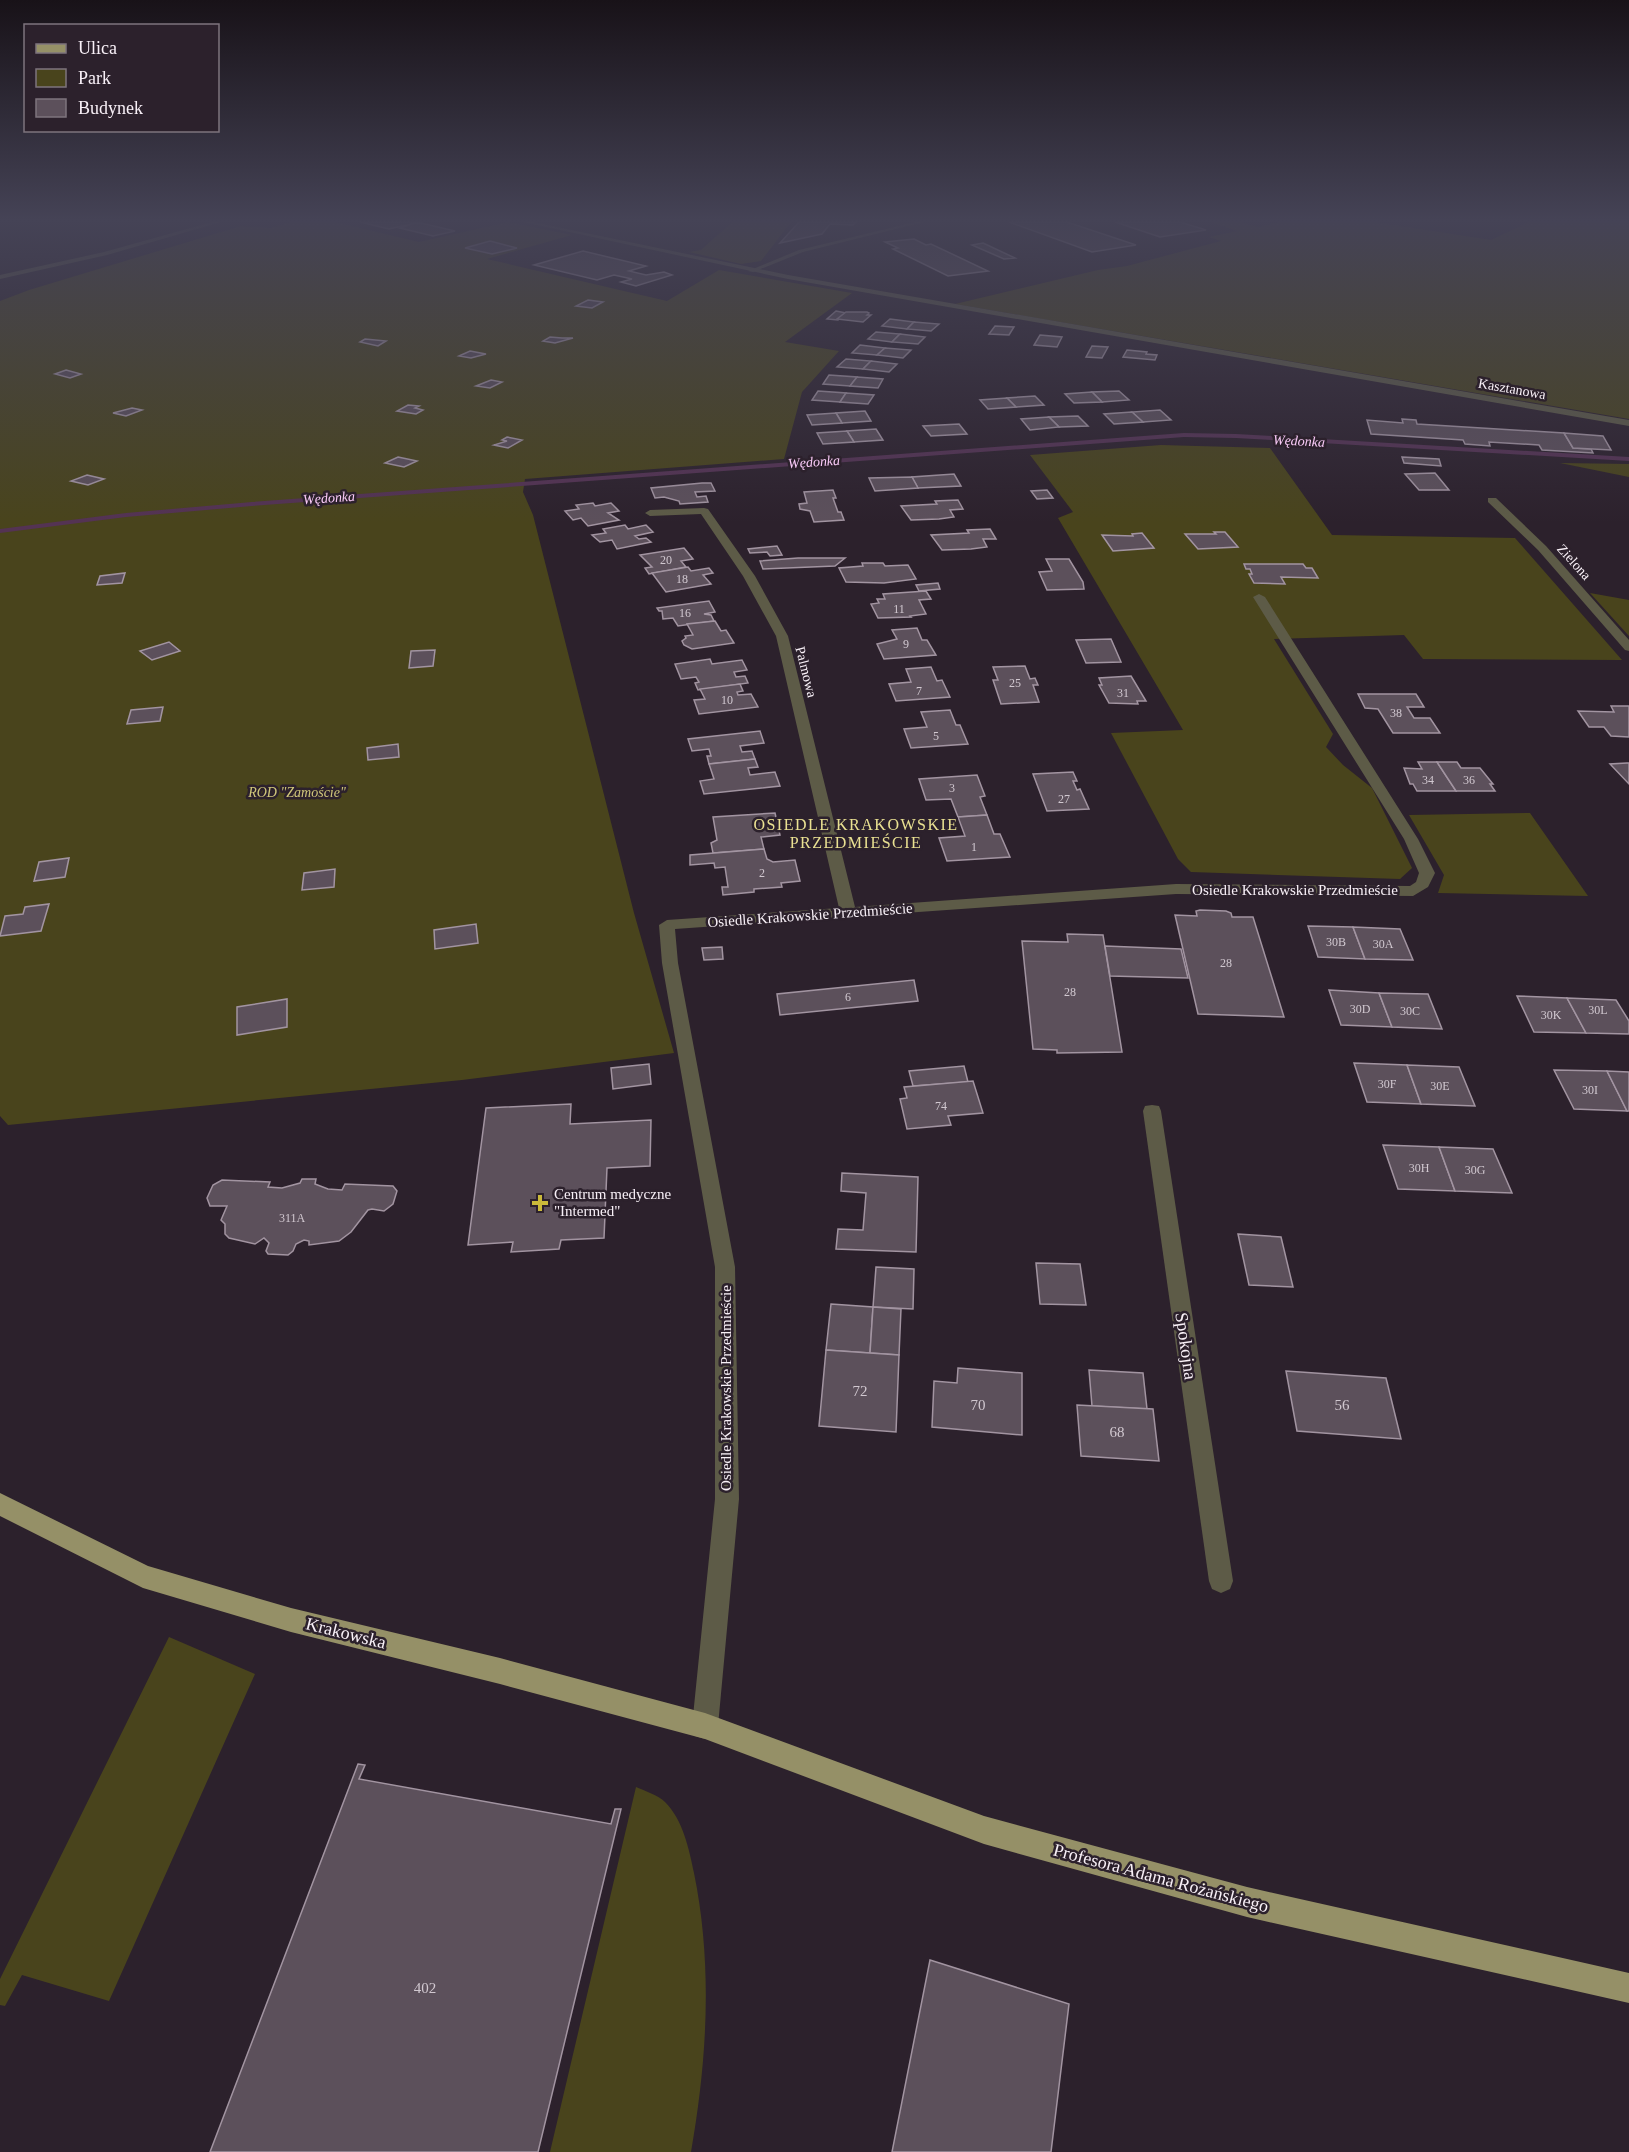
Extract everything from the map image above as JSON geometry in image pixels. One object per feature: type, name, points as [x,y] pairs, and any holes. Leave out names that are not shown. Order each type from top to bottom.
[{"type":"main road","name":"Krakowska","points":[[0,1504],[143,1576],[291,1620],[488,1668],[705,1726]]},
{"type":"main road","name":"Profesora Adama Rożańskiego","points":[[705,1726],[984,1830],[1247,1902],[1629,1988]]},
{"type":"street","name":"Kasztanowa","points":[[1048,322],[1629,423]]},
{"type":"street","name":"Zielona","points":[[1492,500],[1542,549],[1629,647]]},
{"type":"street","name":"Palmowa","points":[[650,513],[704,511],[749,576],[782,636],[848,911]]},
{"type":"street","name":"Osiedle Krakowskie Przedmieście","points":[[705,1726],[727,1499],[725,1267],[670,963],[667,925],[1176,889],[1413,891],[1423,884],[1427,873],[1411,839],[1259,597]]},
{"type":"street","name":"Spokojna","points":[[1152,1111],[1221,1581]]},
{"type":"green space","name":"ROD \"Zamoście\"","points":[[0,322],[812,322],[785,342],[839,351],[802,392],[784,459],[525,479],[523,492],[533,515],[634,913],[674,1053],[462,1080],[8,1125],[0,1116]]},
{"type":"green space","points":[[1063,322],[1629,322],[1629,419]]},
{"type":"green space","points":[[1161,445],[1270,448],[1332,535],[1515,538],[1622,660],[1423,659],[1404,635],[1274,639],[1333,734],[1326,747],[1343,765],[1372,788],[1412,868],[1400,879],[1191,872],[1178,859],[1111,733],[1183,730],[1058,518],[1073,512],[1030,455]]},
{"type":"green space","points":[[1560,463],[1629,464],[1629,477]]},
{"type":"green space","points":[[1590,593],[1629,600],[1629,636]]},
{"type":"green space","points":[[1530,813],[1588,896],[1438,893],[1444,875],[1409,815]]},
{"type":"green space","points":[[169,1637],[255,1674],[109,2001],[22,1975],[5,2006],[0,2005],[0,1979]]},
{"type":"green space","points":[[636,1787],[662,1800],[676,1817],[690,1854],[700,1908],[706,1978],[706,2013],[701,2083],[691,2152],[550,2152]]},
{"type":"building","points":[[886,322],[914,322],[907,329],[882,326]]},
{"type":"building","points":[[914,322],[939,324],[931,331],[907,329]]},
{"type":"building","points":[[995,326],[1014,327],[1009,335],[989,334]]},
{"type":"building","points":[[876,332],[900,334],[892,342],[868,339]]},
{"type":"building","points":[[900,334],[925,337],[918,344],[892,342]]},
{"type":"building","points":[[1040,335],[1062,337],[1057,347],[1034,345]]},
{"type":"building","points":[[550,337],[573,338],[555,343],[543,341]]},
{"type":"building","points":[[365,339],[386,341],[378,346],[360,342]]},
{"type":"building","points":[[860,345],[885,348],[877,355],[852,353]]},
{"type":"building","points":[[1092,346],[1108,347],[1102,358],[1086,357]]},
{"type":"building","points":[[885,348],[911,350],[903,358],[877,355]]},
{"type":"building","points":[[1127,350],[1157,355],[1155,360],[1123,357]]},
{"type":"building","points":[[470,351],[486,354],[471,358],[459,356]]},
{"type":"building","points":[[846,359],[871,361],[863,369],[837,367]]},
{"type":"building","points":[[871,361],[897,364],[889,372],[863,369]]},
{"type":"building","points":[[66,370],[81,374],[70,378],[55,374]]},
{"type":"building","points":[[829,375],[857,377],[850,386],[823,384]]},
{"type":"building","points":[[857,377],[883,379],[878,388],[850,386]]},
{"type":"building","points":[[491,380],[502,382],[490,388],[476,386]]},
{"type":"building","points":[[818,391],[846,393],[840,402],[812,400]]},
{"type":"building","points":[[1119,391],[1129,400],[1102,402],[1092,392]]},
{"type":"building","points":[[1092,392],[1102,402],[1074,403],[1065,394]]},
{"type":"building","points":[[846,393],[874,395],[868,404],[840,402]]},
{"type":"building","points":[[1035,396],[1044,405],[1016,407],[1007,398]]},
{"type":"building","points":[[1007,398],[1016,407],[988,409],[980,400]]},
{"type":"building","points":[[408,405],[419,406],[415,408],[423,410],[416,414],[397,411]]},
{"type":"building","points":[[132,408],[142,410],[126,416],[113,413]]},
{"type":"building","points":[[1160,410],[1171,420],[1143,422],[1132,412]]},
{"type":"building","points":[[865,411],[871,421],[842,423],[836,413]]},
{"type":"building","points":[[1132,412],[1143,422],[1114,424],[1104,414]]},
{"type":"building","points":[[836,413],[842,423],[812,425],[807,415]]},
{"type":"building","points":[[1078,416],[1088,426],[1059,427],[1049,417]]},
{"type":"building","points":[[1049,417],[1059,427],[1030,430],[1021,419]]},
{"type":"building","points":[[1402,419],[1416,420],[1417,424],[1564,433],[1573,448],[1591,449],[1593,453],[1542,450],[1539,445],[1489,442],[1490,446],[1465,444],[1463,440],[1371,434],[1367,420],[1403,423]]},
{"type":"building","points":[[959,424],[967,434],[931,436],[923,426]]},
{"type":"building","points":[[876,429],[883,440],[854,442],[847,431]]},
{"type":"building","points":[[847,431],[854,442],[823,444],[817,433]]},
{"type":"building","points":[[1564,433],[1603,436],[1611,450],[1573,448]]},
{"type":"building","points":[[507,437],[522,440],[508,448],[494,445],[507,441],[502,440]]},
{"type":"building","points":[[398,457],[417,461],[404,467],[385,463]]},
{"type":"building","points":[[1402,457],[1439,459],[1441,466],[1404,463]]},
{"type":"building","points":[[1435,473],[1449,490],[1419,490],[1405,474]]},
{"type":"building","points":[[954,474],[961,486],[918,488],[912,477]]},
{"type":"building","points":[[87,475],[104,479],[88,485],[71,481]]},
{"type":"building","points":[[912,477],[918,488],[875,491],[869,478]]},
{"type":"building","points":[[711,483],[715,491],[695,492],[697,497],[706,496],[708,502],[680,504],[679,501],[664,497],[655,498],[651,488]]},
{"type":"building","points":[[833,490],[838,512],[841,512],[844,520],[814,522],[810,511],[800,509],[799,504],[807,503],[804,492]]},
{"type":"building","points":[[1047,490],[1053,498],[1037,499],[1031,491]]},
{"type":"building","points":[[958,500],[963,509],[950,510],[954,517],[939,519],[911,520],[901,506],[937,504],[935,501]]},
{"type":"building","points":[[593,503],[595,506],[611,503],[619,511],[608,513],[619,520],[588,526],[581,518],[573,520],[565,511],[579,509],[576,505]]},
{"type":"building","points":[[625,525],[628,529],[646,525],[653,532],[635,536],[639,539],[646,538],[651,542],[617,549],[612,540],[600,542],[592,535],[606,533],[603,529]]},
{"type":"building","points":[[990,529],[996,539],[983,539],[987,547],[971,549],[942,550],[931,535],[969,533],[967,530]]},
{"type":"building","points":[[1214,532],[1225,532],[1238,547],[1198,549],[1185,534],[1216,534]]},
{"type":"building","points":[[1142,533],[1154,548],[1113,551],[1102,535],[1133,536],[1132,534]]},
{"type":"building","points":[[777,546],[782,555],[770,556],[767,552],[750,553],[748,549]]},
{"type":"building","points":[[684,548],[693,559],[681,561],[686,567],[649,574],[645,568],[652,567],[640,555]]},
{"type":"building","points":[[845,558],[835,566],[763,569],[760,561]]},
{"type":"building","points":[[1046,559],[1069,559],[1083,582],[1084,589],[1047,590],[1039,572],[1052,571]]},
{"type":"building","points":[[862,563],[883,563],[885,566],[908,565],[916,579],[884,583],[846,582],[839,568],[863,566]]},
{"type":"building","points":[[1244,564],[1303,564],[1306,568],[1312,568],[1318,578],[1281,577],[1285,584],[1254,583],[1249,574],[1252,574],[1250,569],[1246,569]]},
{"type":"building","points":[[688,567],[691,571],[709,568],[713,573],[703,575],[711,584],[666,592],[652,573]]},
{"type":"building","points":[[125,573],[122,583],[97,585],[100,576]]},
{"type":"building","points":[[938,583],[940,589],[919,591],[916,585]]},
{"type":"building","points":[[926,591],[931,599],[919,600],[926,614],[878,618],[871,604],[879,603],[877,599],[885,599],[883,594]]},
{"type":"building","points":[[709,601],[715,612],[704,614],[711,615],[714,621],[678,626],[673,618],[663,619],[662,611],[657,608]]},
{"type":"building","points":[[715,621],[721,631],[726,630],[734,643],[692,649],[684,645],[682,641],[686,638],[685,636],[693,635],[687,624]]},
{"type":"building","points":[[917,628],[922,640],[927,640],[936,655],[884,659],[877,644],[897,639],[892,630]]},
{"type":"building","points":[[1111,639],[1121,662],[1086,663],[1076,640]]},
{"type":"building","points":[[169,642],[180,651],[152,660],[140,651]]},
{"type":"building","points":[[435,650],[433,666],[409,668],[411,651]]},
{"type":"building","points":[[710,659],[712,664],[742,660],[747,670],[734,672],[736,677],[745,676],[748,683],[698,690],[695,683],[699,682],[696,677],[681,679],[675,664]]},
{"type":"building","points":[[1025,666],[1030,679],[1035,678],[1038,685],[1033,685],[1039,702],[1001,704],[993,680],[998,680],[993,667]]},
{"type":"building","points":[[931,667],[937,681],[942,680],[950,697],[896,701],[889,684],[911,682],[906,669]]},
{"type":"building","points":[[1131,676],[1146,701],[1137,701],[1138,704],[1109,703],[1099,685],[1102,685],[1099,678]]},
{"type":"building","points":[[740,684],[743,691],[737,692],[738,695],[751,694],[758,707],[699,714],[694,700],[705,699],[700,689]]},
{"type":"building","points":[[1358,694],[1416,694],[1424,707],[1407,707],[1414,718],[1430,718],[1440,733],[1393,733],[1378,709],[1365,708]]},
{"type":"building","points":[[1611,706],[1629,706],[1629,737],[1611,736],[1604,727],[1589,727],[1578,711],[1614,712]]},
{"type":"building","points":[[163,707],[160,721],[127,724],[131,710]]},
{"type":"building","points":[[950,710],[956,725],[960,725],[968,744],[911,748],[904,729],[927,727],[921,712]]},
{"type":"building","points":[[760,731],[764,743],[740,746],[742,752],[752,751],[755,759],[709,764],[707,756],[711,756],[709,749],[692,751],[688,739]]},
{"type":"building","points":[[398,744],[399,757],[368,760],[367,748]]},
{"type":"building","points":[[755,759],[758,767],[748,768],[750,775],[775,772],[780,786],[704,794],[700,781],[714,779],[709,764]]},
{"type":"building","points":[[1418,762],[1437,762],[1456,791],[1417,791],[1413,784],[1410,784],[1404,768],[1422,769]]},
{"type":"building","points":[[1437,762],[1457,762],[1461,768],[1480,768],[1493,784],[1490,784],[1495,791],[1456,791]]},
{"type":"building","points":[[1629,763],[1629,784],[1610,764]]},
{"type":"building","points":[[1073,772],[1077,781],[1073,781],[1077,790],[1080,789],[1089,809],[1047,811],[1033,774]]},
{"type":"building","points":[[977,775],[985,796],[980,797],[987,815],[958,817],[951,799],[926,800],[919,779]]},
{"type":"building","points":[[775,813],[780,835],[761,837],[764,849],[713,853],[711,843],[717,840],[713,817]]},
{"type":"building","points":[[987,815],[994,834],[1000,834],[1010,857],[947,861],[939,838],[965,836],[958,817]]},
{"type":"building","points":[[764,849],[767,859],[773,862],[795,860],[800,881],[781,883],[782,887],[723,895],[722,887],[728,887],[725,867],[715,868],[714,863],[690,865],[690,855]]},
{"type":"building","points":[[69,858],[65,877],[34,881],[39,862]]},
{"type":"building","points":[[335,869],[334,887],[302,890],[304,873]]},
{"type":"building","points":[[49,904],[41,931],[0,936],[5,916],[23,914],[25,907]]},
{"type":"building","points":[[1196,911],[1226,911],[1231,913],[1232,917],[1253,917],[1284,1017],[1198,1014],[1175,915],[1197,916]]},
{"type":"building","points":[[476,924],[478,943],[435,949],[434,930]]},
{"type":"building","points":[[1308,926],[1353,927],[1365,959],[1318,957]]},
{"type":"building","points":[[1353,927],[1400,929],[1413,960],[1365,959]]},
{"type":"building","points":[[1067,934],[1103,935],[1122,1052],[1057,1053],[1057,1050],[1033,1049],[1022,941],[1068,942]]},
{"type":"building","points":[[1105,946],[1181,949],[1188,978],[1110,976]]},
{"type":"building","points":[[722,947],[723,959],[704,960],[702,948]]},
{"type":"building","points":[[914,980],[918,1001],[780,1015],[777,994]]},
{"type":"building","points":[[1329,990],[1379,993],[1392,1027],[1341,1025]]},
{"type":"building","points":[[1379,993],[1428,994],[1442,1029],[1392,1027]]},
{"type":"building","points":[[1517,996],[1567,998],[1586,1033],[1534,1032]]},
{"type":"building","points":[[1567,998],[1616,1000],[1629,1021],[1629,1034],[1586,1033]]},
{"type":"building","points":[[287,999],[287,1027],[237,1035],[237,1007]]},
{"type":"building","points":[[1354,1063],[1407,1065],[1421,1104],[1367,1102]]},
{"type":"building","points":[[649,1064],[651,1084],[613,1089],[611,1068]]},
{"type":"building","points":[[1407,1065],[1459,1067],[1475,1106],[1421,1104]]},
{"type":"building","points":[[964,1066],[968,1082],[913,1086],[909,1071]]},
{"type":"building","points":[[1554,1070],[1607,1071],[1627,1111],[1574,1109]]},
{"type":"building","points":[[1607,1071],[1629,1072],[1629,1111],[1627,1111]]},
{"type":"building","points":[[973,1081],[983,1113],[948,1116],[951,1125],[907,1129],[900,1099],[907,1098],[904,1087]]},
{"type":"building","name":"Centrum medyczne \"Intermed\"","points":[[571,1104],[570,1124],[651,1120],[650,1166],[607,1168],[604,1238],[561,1240],[559,1249],[511,1252],[513,1242],[468,1245],[486,1108]]},
{"type":"building","points":[[1383,1145],[1439,1147],[1455,1191],[1398,1189]]},
{"type":"building","points":[[1439,1147],[1493,1149],[1512,1193],[1455,1191]]},
{"type":"building","points":[[842,1173],[918,1177],[916,1252],[836,1249],[838,1229],[863,1230],[866,1193],[841,1191]]},
{"type":"building","points":[[302,1179],[316,1179],[315,1184],[328,1189],[342,1190],[345,1184],[393,1186],[397,1191],[393,1204],[384,1211],[368,1210],[351,1232],[339,1241],[309,1245],[309,1241],[304,1240],[296,1244],[288,1255],[268,1254],[266,1251],[269,1243],[264,1238],[255,1244],[229,1238],[225,1234],[225,1224],[221,1220],[227,1206],[210,1206],[207,1198],[213,1185],[222,1180],[270,1182],[268,1187],[282,1188],[300,1183]]},
{"type":"building","points":[[1238,1234],[1281,1237],[1293,1287],[1249,1285]]},
{"type":"building","points":[[1036,1263],[1080,1264],[1086,1305],[1040,1304]]},
{"type":"building","points":[[876,1267],[914,1269],[913,1309],[873,1307]]},
{"type":"building","points":[[831,1304],[873,1307],[870,1353],[826,1350]]},
{"type":"building","points":[[873,1307],[901,1309],[899,1355],[870,1353]]},
{"type":"building","points":[[826,1350],[899,1355],[896,1432],[819,1426]]},
{"type":"building","points":[[958,1368],[1022,1373],[1022,1435],[932,1427],[934,1381],[957,1383]]},
{"type":"building","points":[[1089,1370],[1143,1373],[1147,1409],[1092,1406]]},
{"type":"building","points":[[1286,1371],[1386,1378],[1401,1439],[1297,1431]]},
{"type":"building","points":[[1077,1405],[1153,1409],[1159,1461],[1081,1456]]},
{"type":"building","points":[[358,1764],[365,1765],[359,1779],[611,1824],[615,1809],[621,1809],[538,2152],[210,2152]]},
{"type":"building","points":[[930,1960],[1069,2004],[1051,2152],[892,2152]]},
{"type":"waterway","name":"Wędonka","points":[[0,531],[126,515],[252,504],[1184,435],[1236,436],[1629,459]]},
{"type":"place","name":"Centrum medyczne \"Intermed\"","points":[[540,1203]]},
{"type":"district","name":"OSIEDLE KRAKOWSKIE PRZEDMIEŚCIE","points":[[856,833]]}]
